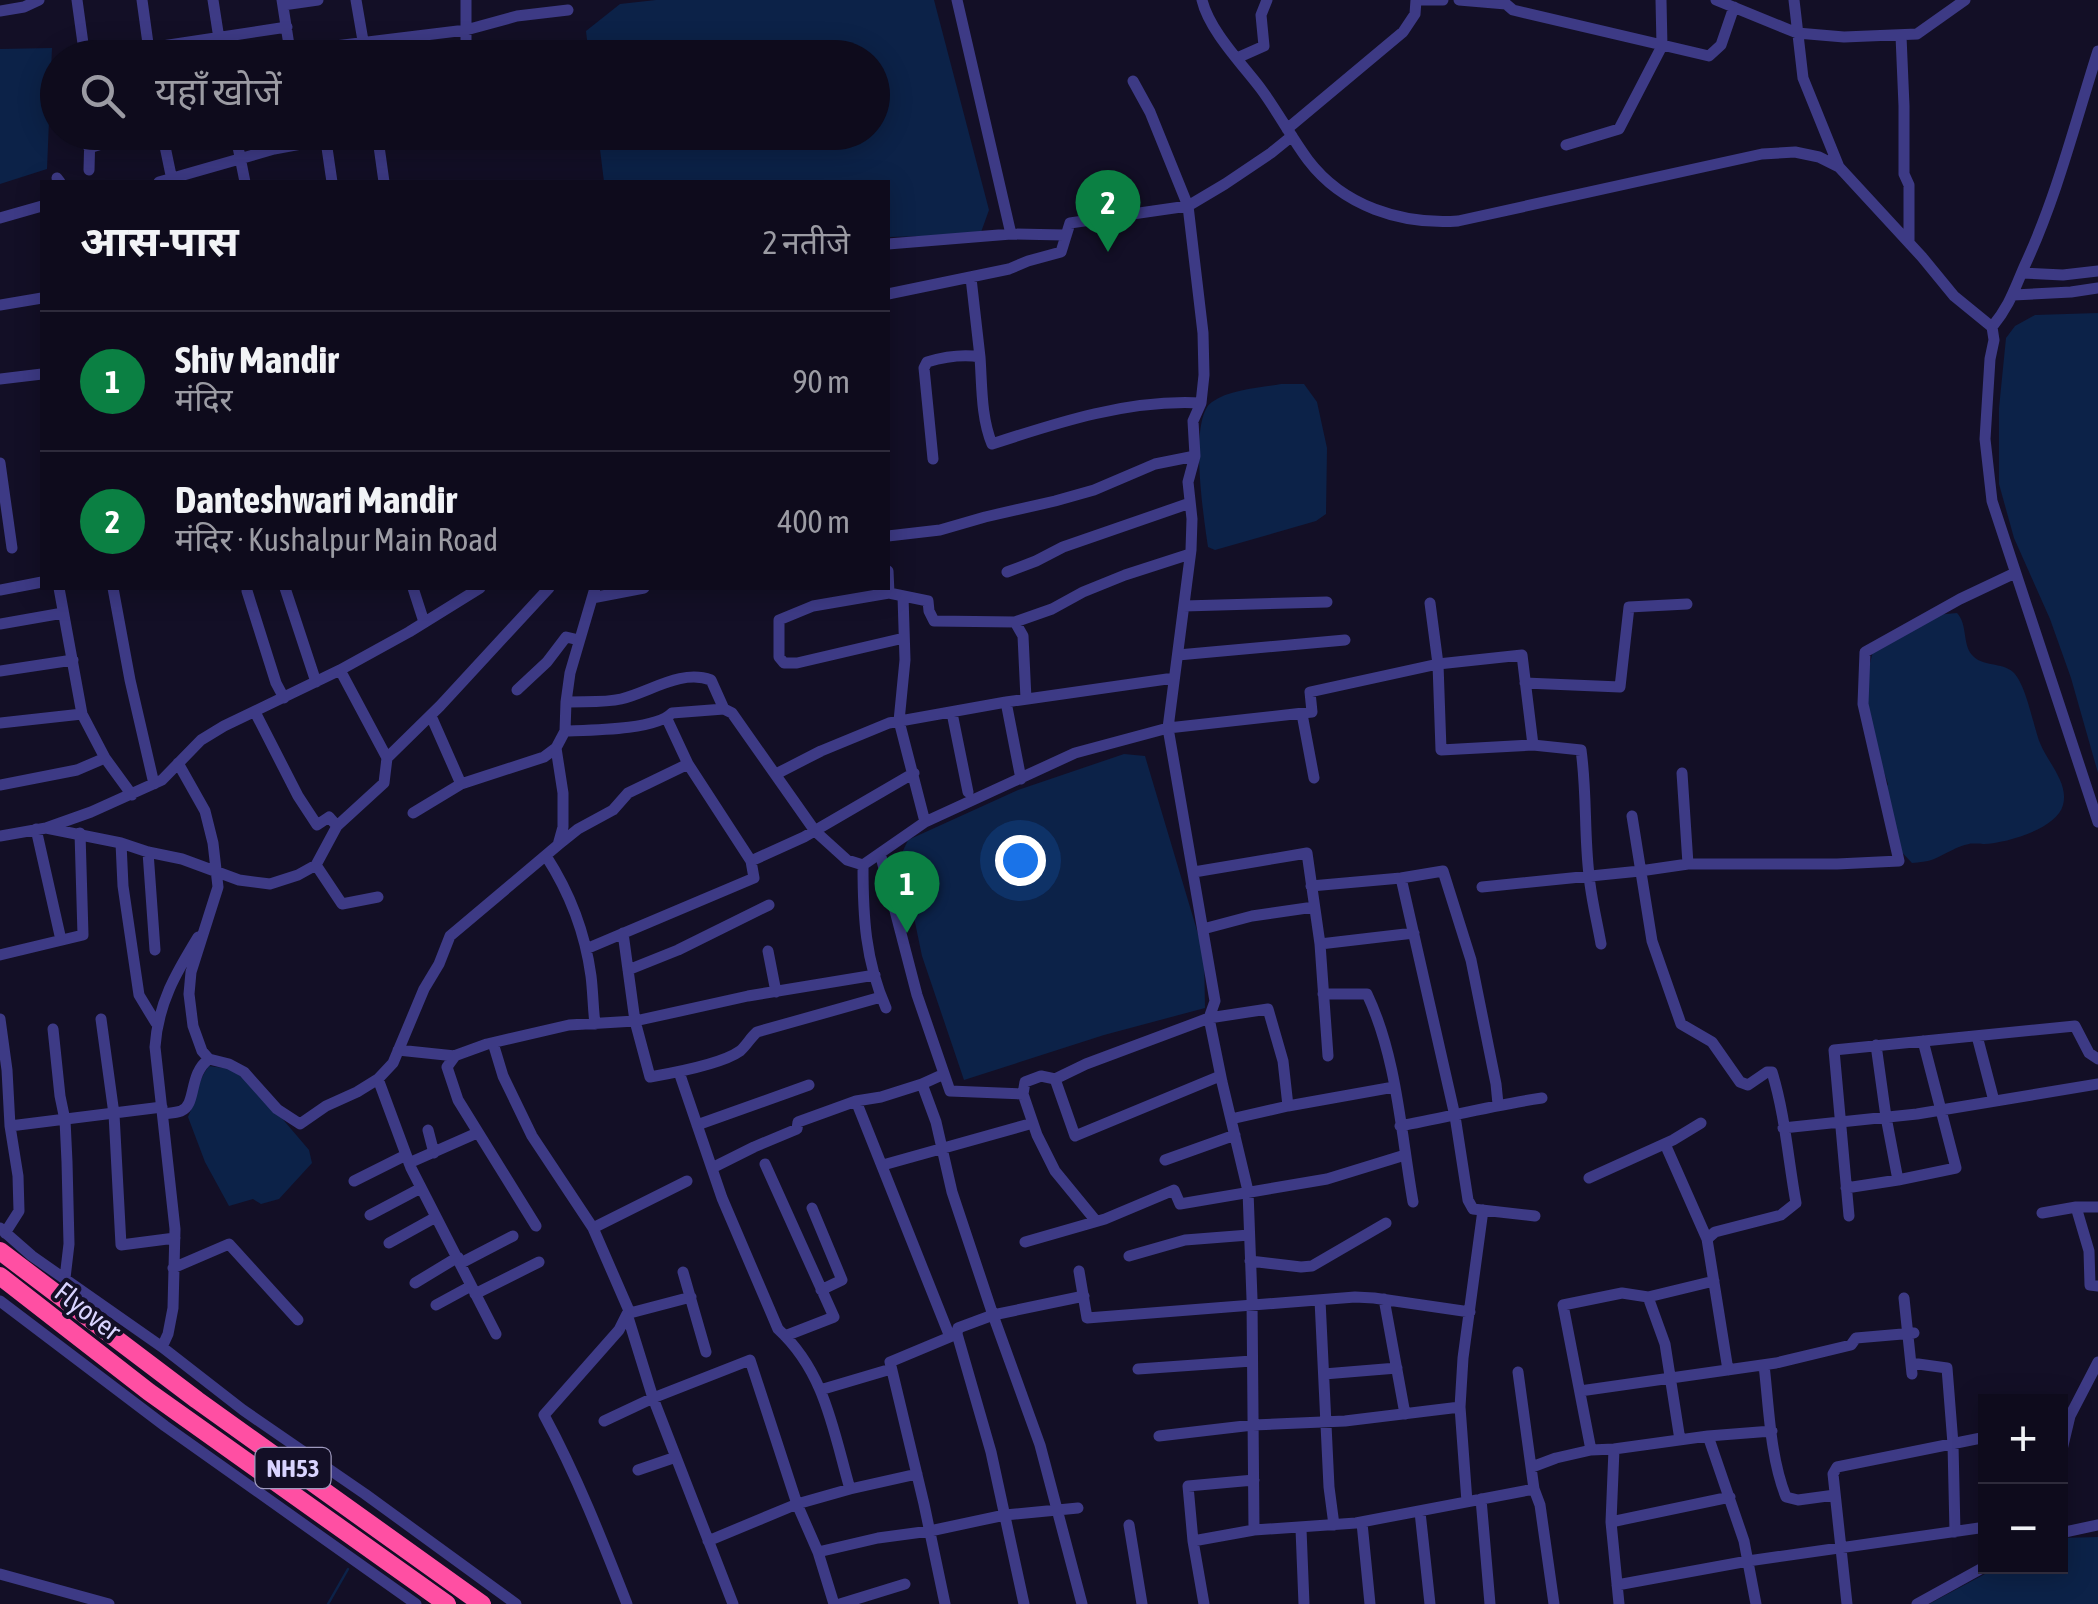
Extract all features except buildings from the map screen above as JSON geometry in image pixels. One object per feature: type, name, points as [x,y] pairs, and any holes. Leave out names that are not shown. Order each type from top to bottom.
[{"type":"highway","name":"Flyover","points":[[2,1237],[105,1331],[137,1343]]},
{"type":"highway","name":"Flyover","points":[[0,1276],[102,1357],[138,1395]]},
{"type":"highway","name":"NH53","points":[[137,1343],[482,1604]]},
{"type":"highway","name":"NH53","points":[[138,1395],[447,1604]]},
{"type":"street","points":[[0,11],[39,0]]},
{"type":"street","points":[[77,0],[83,40]]},
{"type":"street","points":[[142,0],[148,40]]},
{"type":"street","points":[[212,0],[219,38]]},
{"type":"street","points":[[288,40],[283,3],[318,0]]},
{"type":"street","points":[[356,0],[363,40]]},
{"type":"street","points":[[466,0],[466,40]]},
{"type":"street","points":[[957,0],[1012,234]]},
{"type":"street","points":[[1202,0],[1237,58],[1319,173],[1349,199],[1400,216],[1434,222],[1488,216],[1762,154],[1794,152],[1820,156],[1854,181],[1954,296],[1992,327],[1985,439],[1992,500],[2098,822]]},
{"type":"street","points":[[1237,58],[1264,46],[1261,15],[1267,0]]},
{"type":"street","points":[[890,294],[1009,269],[1061,252],[1070,223],[1188,206],[1271,153],[1403,32],[1415,14],[1418,0],[1443,0]]},
{"type":"street","points":[[1459,0],[1507,2],[1513,10],[1709,56],[1721,45],[1734,7]]},
{"type":"street","points":[[1566,145],[1619,129],[1662,46],[1661,0]]},
{"type":"street","points":[[1716,0],[1798,33],[1844,37],[1917,34],[1964,0]]},
{"type":"street","points":[[1794,0],[1803,78],[1839,168]]},
{"type":"street","points":[[388,40],[466,30],[517,16],[568,10]]},
{"type":"street","points":[[210,40],[287,28]]},
{"type":"street","points":[[1901,36],[1909,243]]},
{"type":"street","points":[[1992,327],[2008,308],[2036,241],[2098,50]]},
{"type":"street","points":[[1133,81],[1150,112],[1188,206],[1203,333],[1201,402],[1193,421],[1195,456],[1188,482],[1190,554],[1168,728],[1214,1002],[1210,1018],[1220,1076],[1248,1191],[1254,1530]]},
{"type":"street","points":[[89,150],[89,170]]},
{"type":"street","points":[[161,150],[165,180]]},
{"type":"street","points":[[239,150],[245,180]]},
{"type":"street","points":[[169,180],[271,150]]},
{"type":"street","points":[[327,150],[332,180]]},
{"type":"street","points":[[380,150],[384,180]]},
{"type":"street","points":[[0,218],[40,207]]},
{"type":"street","points":[[890,244],[1012,234],[1064,235]]},
{"type":"street","points":[[2022,273],[2064,276],[2098,272]]},
{"type":"street","points":[[971,278],[992,444],[1052,424],[1110,412],[1175,401],[1201,402]]},
{"type":"street","points":[[2013,295],[2098,288]]},
{"type":"street","points":[[0,305],[40,298]]},
{"type":"street","points":[[933,459],[924,368],[927,362],[936,360],[980,357]]},
{"type":"street","points":[[0,379],[40,374]]},
{"type":"street","points":[[890,536],[940,530],[1056,501],[1155,464],[1195,456]]},
{"type":"street","points":[[0,463],[12,548]]},
{"type":"street","points":[[1006,572],[1063,547],[1190,504]]},
{"type":"street","points":[[904,638],[798,663],[784,664],[779,657],[779,620],[813,606],[888,593],[928,601],[934,621],[1014,622],[1125,575],[1190,554]]},
{"type":"street","points":[[1482,887],[1688,864],[1899,861],[1863,704],[1865,652],[2015,573]]},
{"type":"street","points":[[0,590],[40,582]]},
{"type":"street","points":[[60,590],[82,714],[132,795]]},
{"type":"street","points":[[113,590],[154,784]]},
{"type":"street","points":[[287,590],[316,682]]},
{"type":"street","points":[[413,590],[424,622]]},
{"type":"street","points":[[0,836],[41,829],[92,812],[162,780],[202,740],[224,726],[340,670],[477,590]]},
{"type":"street","points":[[387,758],[547,590]]},
{"type":"street","points":[[413,813],[461,784],[544,757],[556,748],[565,731],[570,673],[594,592],[619,590]]},
{"type":"street","points":[[246,591],[284,698]]},
{"type":"street","points":[[903,596],[905,660],[899,721],[924,822]]},
{"type":"street","points":[[1184,606],[1327,602]]},
{"type":"street","points":[[1430,603],[1438,664],[1441,750],[1532,745],[1581,750],[1589,876],[1600,944]]},
{"type":"street","points":[[1525,683],[1620,687],[1629,607],[1687,604]]},
{"type":"street","points":[[0,624],[63,613]]},
{"type":"street","points":[[1014,622],[1022,636],[1026,699]]},
{"type":"street","points":[[517,690],[547,662],[566,636],[580,640]]},
{"type":"street","points":[[1178,655],[1345,640]]},
{"type":"street","points":[[863,865],[924,822],[1074,753],[1168,728],[1312,712],[1310,692],[1438,664],[1522,655],[1532,745]]},
{"type":"street","points":[[0,672],[73,660]]},
{"type":"street","points":[[41,829],[121,842],[240,880],[270,884],[298,876],[316,865],[337,826],[384,783],[387,758],[340,670]]},
{"type":"street","points":[[566,702],[618,700],[698,676],[711,680],[724,709]]},
{"type":"street","points":[[776,774],[899,721],[1174,678]]},
{"type":"street","points":[[1006,702],[1020,779]]},
{"type":"street","points":[[565,731],[623,728],[667,719],[672,713],[724,709],[732,713],[815,830],[847,860],[863,865]]},
{"type":"street","points":[[255,712],[317,825],[329,818],[337,826]]},
{"type":"street","points":[[952,712],[968,792]]},
{"type":"street","points":[[0,724],[82,714]]},
{"type":"street","points":[[1302,714],[1314,778]]},
{"type":"street","points":[[430,716],[461,784]]},
{"type":"street","points":[[586,949],[754,878],[751,860],[688,764],[667,719]]},
{"type":"street","points":[[556,748],[564,794],[558,845]]},
{"type":"street","points":[[0,785],[64,773],[106,758]]},
{"type":"street","points":[[178,763],[206,811],[218,887],[191,972],[193,1026],[209,1059],[244,1072],[277,1109],[300,1124],[378,1080],[393,1063],[450,936],[578,829],[612,810],[628,794],[688,764]]},
{"type":"street","points":[[751,860],[815,830],[914,773]]},
{"type":"street","points":[[1682,773],[1688,864]]},
{"type":"street","points":[[1632,816],[1652,941],[1681,1024],[1712,1042],[1740,1082],[1748,1085],[1772,1072],[1782,1104],[1796,1202],[1780,1215],[1715,1232],[1707,1239]]},
{"type":"street","points":[[41,829],[61,940]]},
{"type":"street","points":[[0,955],[83,935],[80,833]]},
{"type":"street","points":[[121,842],[123,886],[139,995],[156,1023]]},
{"type":"street","points":[[148,852],[155,950]]},
{"type":"street","points":[[880,853],[916,994],[950,1091],[1023,1094]]},
{"type":"street","points":[[1194,872],[1307,853],[1320,944],[1328,1056]]},
{"type":"street","points":[[546,856],[562,881],[585,939],[595,1024]]},
{"type":"street","points":[[316,865],[342,904],[378,897]]},
{"type":"street","points":[[623,934],[635,1021],[650,1077],[678,1072],[734,1054],[757,1032],[884,1002],[864,927],[863,865]]},
{"type":"street","points":[[1312,886],[1443,871],[1471,960],[1498,1104]]},
{"type":"street","points":[[1401,878],[1455,1116],[1468,1200],[1472,1209],[1535,1216]]},
{"type":"street","points":[[628,970],[769,905]]},
{"type":"street","points":[[1202,929],[1252,916],[1314,907]]},
{"type":"street","points":[[162,1348],[173,1308],[174,1238],[156,1023],[172,980],[210,916]]},
{"type":"street","points":[[1320,944],[1414,932]]},
{"type":"street","points":[[768,951],[776,992]]},
{"type":"street","points":[[398,1050],[454,1056],[568,1025],[635,1021],[875,975]]},
{"type":"street","points":[[1324,994],[1367,994],[1380,1021],[1413,1202]]},
{"type":"street","points":[[1096,1221],[1055,1171],[1033,1123],[1023,1094],[1024,1082],[1041,1076],[1054,1079],[1210,1018],[1268,1009],[1283,1061],[1288,1106]]},
{"type":"street","points":[[0,1019],[19,1211],[2,1237],[64,1278],[137,1343],[162,1348],[242,1410],[516,1604]]},
{"type":"street","points":[[102,1019],[114,1114],[121,1245],[174,1238]]},
{"type":"street","points":[[1849,1216],[1834,1050],[2075,1026],[2089,1054],[2098,1059]]},
{"type":"street","points":[[53,1028],[65,1120],[69,1244],[64,1278]]},
{"type":"street","points":[[1977,1036],[1994,1101]]},
{"type":"street","points":[[1846,1188],[1956,1168],[1923,1041]]},
{"type":"street","points":[[494,1043],[504,1076],[532,1136],[593,1228],[613,1269],[653,1398],[733,1604]]},
{"type":"street","points":[[1876,1046],[1898,1180]]},
{"type":"street","points":[[454,1056],[447,1067],[458,1100],[536,1226]]},
{"type":"street","points":[[10,1126],[184,1110],[189,1105],[198,1067],[209,1059]]},
{"type":"street","points":[[678,1072],[722,1198],[778,1330],[794,1344],[814,1372],[850,1488]]},
{"type":"street","points":[[712,1168],[798,1129],[798,1122],[944,1074]]},
{"type":"street","points":[[1054,1079],[1075,1136],[1220,1076]]},
{"type":"street","points":[[378,1080],[421,1188],[496,1334]]},
{"type":"street","points":[[922,1084],[936,1122],[952,1192],[1040,1445],[1082,1604]]},
{"type":"street","points":[[1784,1128],[1941,1110],[2098,1084]]},
{"type":"street","points":[[697,1125],[808,1086]]},
{"type":"street","points":[[1231,1119],[1394,1087]]},
{"type":"street","points":[[1400,1126],[1542,1098]]},
{"type":"street","points":[[856,1101],[953,1335],[992,1452],[1024,1604]]},
{"type":"street","points":[[884,1166],[1033,1123]]},
{"type":"street","points":[[1589,1178],[1701,1123]]},
{"type":"street","points":[[428,1130],[434,1153]]},
{"type":"street","points":[[354,1181],[477,1133]]},
{"type":"street","points":[[1165,1160],[1235,1135]]},
{"type":"street","points":[[1665,1144],[1707,1239],[1728,1370]]},
{"type":"street","points":[[1025,1242],[1096,1221],[1174,1190],[1180,1204],[1327,1179],[1405,1155]]},
{"type":"street","points":[[765,1164],[834,1317],[785,1336]]},
{"type":"street","points":[[593,1228],[687,1181]]},
{"type":"street","points":[[370,1214],[421,1188]]},
{"type":"street","points":[[2076,1207],[2088,1251],[2090,1285],[2098,1286]]},
{"type":"street","points":[[2042,1213],[2098,1207]]},
{"type":"street","points":[[812,1208],[842,1280],[821,1290]]},
{"type":"street","points":[[1467,1502],[1460,1408],[1462,1358],[1483,1210]]},
{"type":"street","points":[[389,1243],[436,1217]]},
{"type":"street","points":[[1250,1261],[1312,1266],[1386,1223]]},
{"type":"street","points":[[1129,1256],[1185,1240],[1249,1235]]},
{"type":"street","points":[[415,1283],[513,1236]]},
{"type":"street","points":[[173,1268],[229,1244],[298,1320]]},
{"type":"street","points":[[436,1305],[539,1262]]},
{"type":"street","points":[[683,1272],[706,1352]]},
{"type":"street","points":[[1079,1272],[1087,1318],[1355,1297],[1470,1312]]},
{"type":"street","points":[[1591,1450],[1564,1305],[1622,1292],[1648,1298],[1714,1281]]},
{"type":"street","points":[[627,1604],[591,1513],[544,1415],[620,1330],[629,1314],[691,1296]]},
{"type":"street","points":[[944,1604],[890,1362],[993,1315],[1084,1296]]},
{"type":"street","points":[[1648,1298],[1665,1344],[1680,1440]]},
{"type":"street","points":[[1904,1298],[1911,1369],[1947,1368],[1955,1532]]},
{"type":"street","points":[[1384,1299],[1406,1414]]},
{"type":"street","points":[[0,1300],[138,1395],[416,1604]]},
{"type":"street","points":[[1320,1300],[1334,1526]]},
{"type":"street","points":[[1580,1391],[1764,1365],[1851,1345],[1856,1338],[1910,1333]]},
{"type":"street","points":[[604,1421],[750,1360],[797,1504],[837,1604],[905,1584]]},
{"type":"street","points":[[1138,1369],[1252,1361]]},
{"type":"street","points":[[2068,1419],[2098,1362]]},
{"type":"street","points":[[1764,1365],[1786,1497],[1798,1500],[1835,1495]]},
{"type":"street","points":[[1324,1374],[1397,1368]]},
{"type":"street","points":[[820,1390],[891,1369]]},
{"type":"street","points":[[1518,1372],[1554,1604]]},
{"type":"street","points":[[1159,1436],[1460,1408]]},
{"type":"street","points":[[1532,1467],[1591,1450],[1772,1431]]},
{"type":"street","points":[[1708,1436],[1744,1540],[1756,1604]]},
{"type":"street","points":[[1847,1604],[1832,1474],[1837,1467],[1978,1439]]},
{"type":"street","points":[[1614,1449],[1611,1522],[1619,1604]]},
{"type":"street","points":[[638,1470],[676,1456]]},
{"type":"street","points":[[708,1541],[797,1504],[917,1474]]},
{"type":"street","points":[[1204,1604],[1188,1486],[1254,1480]]},
{"type":"street","points":[[1193,1541],[1254,1530],[1362,1522],[1534,1489]]},
{"type":"street","points":[[1611,1522],[1730,1498]]},
{"type":"street","points":[[1481,1500],[1490,1604]]},
{"type":"street","points":[[818,1552],[1005,1515],[1078,1508]]},
{"type":"street","points":[[1420,1512],[1430,1604]]},
{"type":"street","points":[[1362,1522],[1370,1604]]},
{"type":"street","points":[[2068,1531],[2098,1525]]},
{"type":"street","points":[[1130,1526],[1142,1604]]},
{"type":"street","points":[[1302,1528],[1304,1604]]},
{"type":"street","points":[[1617,1585],[1748,1561],[1978,1528]]},
{"type":"street","points":[[1918,1604],[1978,1570]]},
{"type":"street","points":[[0,1574],[109,1604]]},
{"type":"water","points":[[656,0],[934,0],[989,210],[980,235],[890,237],[890,180],[604,180],[600,150],[890,150],[890,40],[587,40],[586,31],[620,4]]},
{"type":"water","points":[[40,48],[40,150],[48,150],[47,169],[0,184],[0,49]]},
{"type":"water","points":[[2098,313],[2098,773],[2071,678],[2014,538],[1999,484],[1999,408],[2006,338],[2015,326],[2035,315]]},
{"type":"water","points":[[1304,384],[1317,402],[1327,448],[1326,514],[1316,521],[1215,550],[1208,547],[1201,493],[1199,448],[1205,412],[1212,402],[1227,394]]},
{"type":"water","points":[[1957,613],[1972,655],[2008,669],[2018,678],[2040,743],[2063,789],[2063,805],[2051,821],[2017,838],[1965,845],[1931,860],[1912,863],[1894,844],[1885,790],[1888,784],[1868,725],[1864,688],[1873,651],[1935,615]]},
{"type":"water","points":[[1124,754],[1145,756],[1204,954],[1205,1008],[1104,1035],[964,1080],[922,956],[901,855],[908,840],[1018,790]]},
{"type":"water","points":[[209,1066],[231,1069],[257,1089],[309,1150],[312,1163],[279,1199],[261,1204],[253,1199],[229,1206],[205,1162],[188,1117]]},
{"type":"water","points":[[2098,1537],[2098,1604],[1929,1604],[1985,1574],[2068,1574],[2068,1538]]},
{"type":"waterway","points":[[328,1604],[348,1569]]},
{"type":"place","name":"Danteshwari Mandir","points":[[1108,252]]},
{"type":"place","name":"Shiv Mandir","points":[[907,933]]}]
